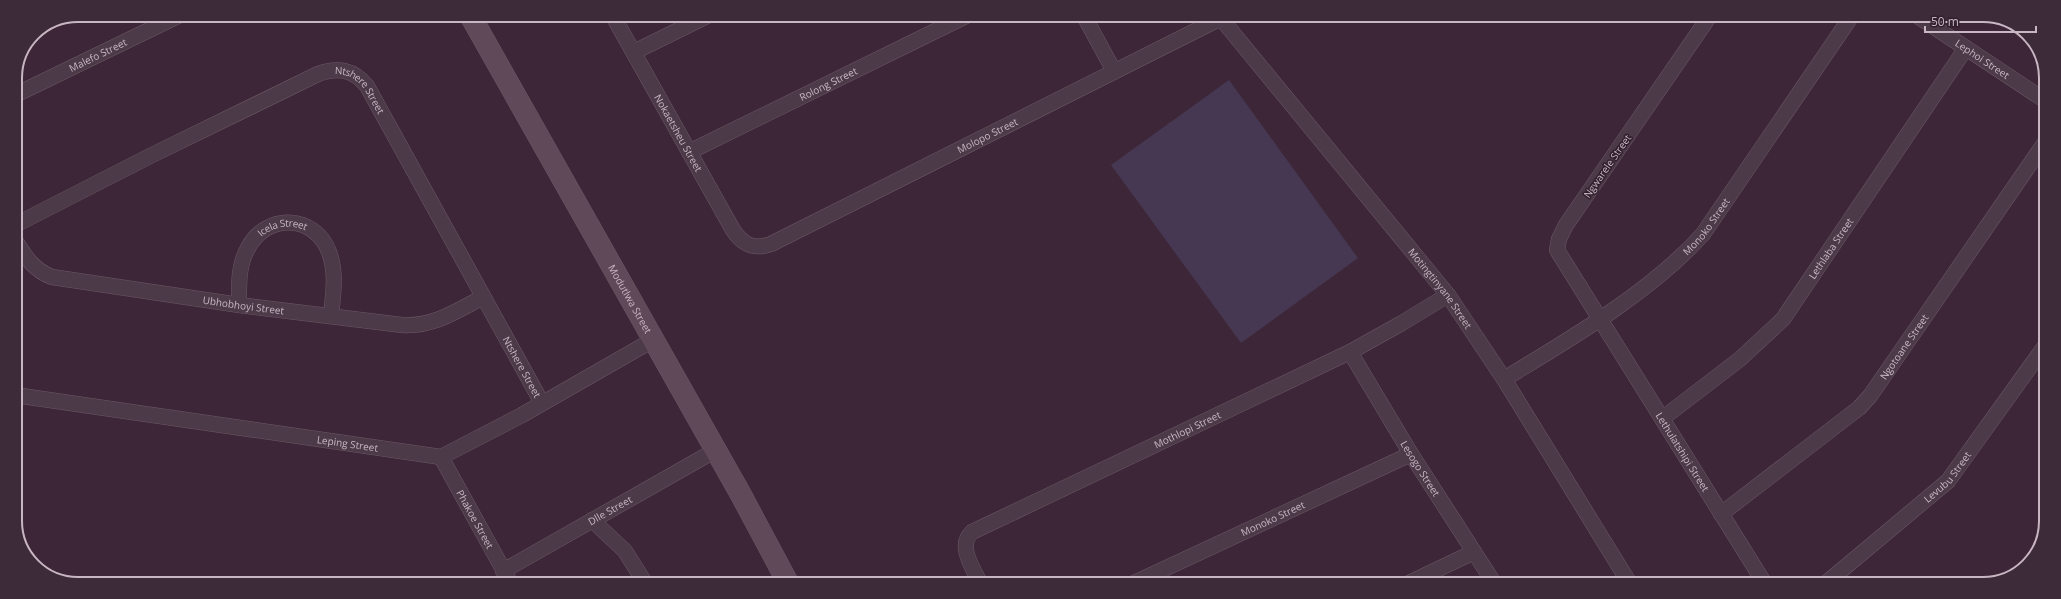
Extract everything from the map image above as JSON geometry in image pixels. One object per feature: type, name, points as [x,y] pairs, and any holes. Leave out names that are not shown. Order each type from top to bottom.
[{"type":"street","name":"Malefo Street","points":[[22,92],[166,22]]},
{"type":"street","name":"Modutlwa Street","points":[[474,22],[716,450],[785,577]]},
{"type":"street","name":"Nokaetsheu Street","points":[[616,22],[738,237],[748,246]]},
{"type":"street","points":[[634,52],[695,22]]},
{"type":"street","name":"Rolong Street","points":[[690,152],[954,22]]},
{"type":"street","points":[[1087,22],[1114,71]]},
{"type":"street","name":"Molopo Street","points":[[748,246],[759,247],[772,244],[1211,22]]},
{"type":"street","name":"Motingtinyane Street","points":[[1225,22],[1448,295],[1504,379],[1626,577]]},
{"type":"street","name":"Ngwarele Street","points":[[1600,320],[1558,254],[1559,239],[1566,225],[1706,22]]},
{"type":"street","name":"Monoko Street","points":[[1504,379],[1600,320],[1657,277],[1703,234],[1848,22]]},
{"type":"street","name":"Lephoi Street","points":[[1927,22],[2039,96]]},
{"type":"street","name":"Lethlaba Street","points":[[1663,418],[1740,359],[1783,319],[1966,48]]},
{"type":"street","name":"Ntshere Street","points":[[22,221],[150,156],[318,74],[333,70],[347,71],[357,76],[367,86],[542,403]]},
{"type":"street","name":"Ngotoane Street","points":[[1721,514],[1859,408],[1870,396],[2039,151]]},
{"type":"street","name":"Icela Street","points":[[239,305],[243,257],[254,238],[261,231],[276,224],[296,222],[313,229],[329,250],[334,277],[331,316]]},
{"type":"street","name":"Ubhobhoyi Street","points":[[22,250],[33,266],[52,277],[239,305],[402,325],[420,325],[447,317],[483,297]]},
{"type":"street","name":"Mothlopi Street","points":[[977,577],[965,549],[966,541],[972,532],[1350,352],[1448,295]]},
{"type":"street","name":"Lethulatshipi Street","points":[[1600,320],[1663,418],[1761,577]]},
{"type":"street","points":[[440,457],[542,403],[653,340]]},
{"type":"street","name":"Lesogo Street","points":[[1350,352],[1411,454],[1490,577]]},
{"type":"street","name":"Levubu Street","points":[[1833,577],[1948,481],[2039,354]]},
{"type":"street","name":"Leping Street","points":[[22,396],[440,457]]},
{"type":"street","name":"Dlle Street","points":[[506,577],[592,520],[716,450]]},
{"type":"street","name":"Monoko Street","points":[[1147,577],[1411,454]]},
{"type":"street","name":"Phakoe Street","points":[[440,457],[506,577]]},
{"type":"street","points":[[592,520],[625,551],[641,577]]},
{"type":"street","points":[[1422,577],[1474,552]]},
{"type":"shaded area","points":[[1229,80],[1358,258],[1241,343],[1111,165]]}]
